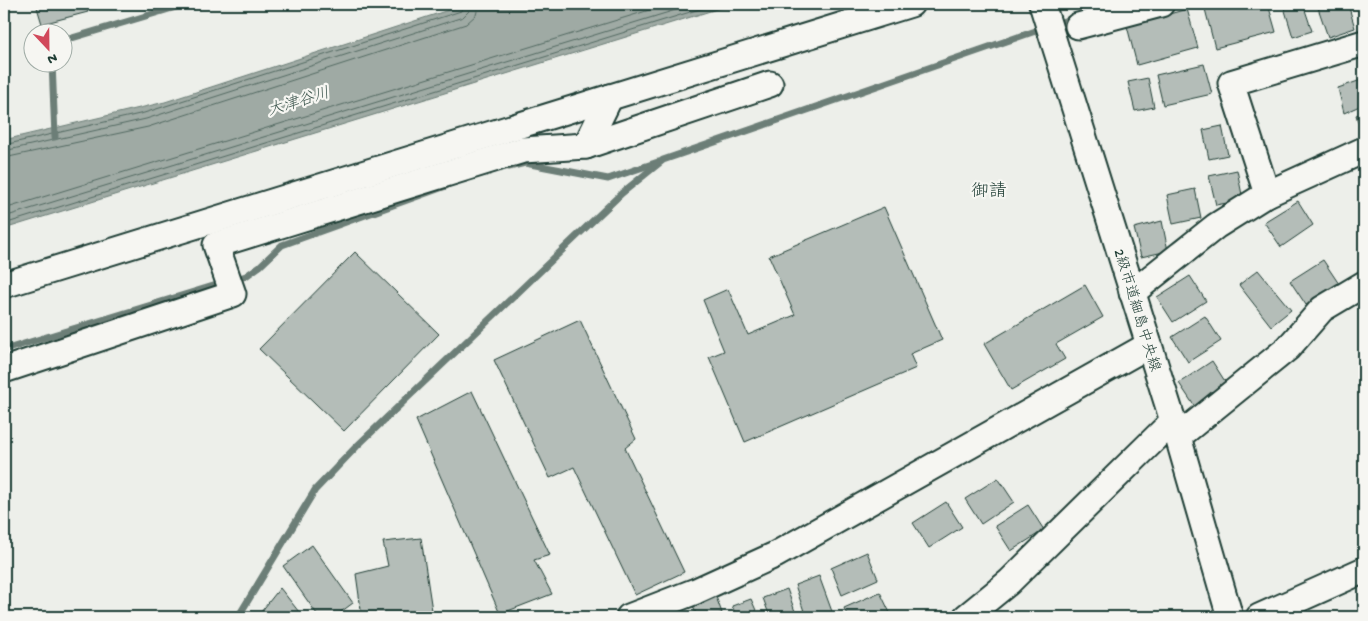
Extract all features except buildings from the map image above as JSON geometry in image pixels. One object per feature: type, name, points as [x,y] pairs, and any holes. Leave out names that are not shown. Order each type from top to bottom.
[{"type":"street","points":[[4,284],[910,4]]},
{"type":"street","name":"2級市道細島中央線","points":[[1042,4],[1176,429],[1230,617]]},
{"type":"street","points":[[1078,26],[1161,4]]},
{"type":"street","points":[[1267,194],[1231,83],[1364,43]]},
{"type":"street","points":[[216,245],[523,150],[586,146],[770,84]]},
{"type":"street","points":[[586,146],[610,97]]},
{"type":"street","points":[[1132,293],[1216,226],[1267,194],[1364,150]]},
{"type":"street","points":[[4,370],[233,294],[209,220]]},
{"type":"street","points":[[966,617],[1009,582],[1176,429],[1288,348],[1322,310],[1364,284]]},
{"type":"street","points":[[630,617],[696,591],[775,555],[1149,345]]},
{"type":"street","points":[[1259,617],[1364,570]]},
{"type":"water","name":"大津谷川","points":[[467,4],[733,4],[4,229],[4,140],[165,102]]},
{"type":"waterway","points":[[72,38],[186,4]]},
{"type":"waterway","points":[[238,617],[315,490],[357,446],[622,193],[663,160],[1076,17]]},
{"type":"waterway","points":[[52,72],[55,137]]},
{"type":"waterway","points":[[509,167],[525,163],[608,179],[658,162]]},
{"type":"waterway","points":[[4,350],[246,276],[260,266],[282,245],[446,186]]},
{"type":"district","name":"御請","points":[[989,190]]}]
